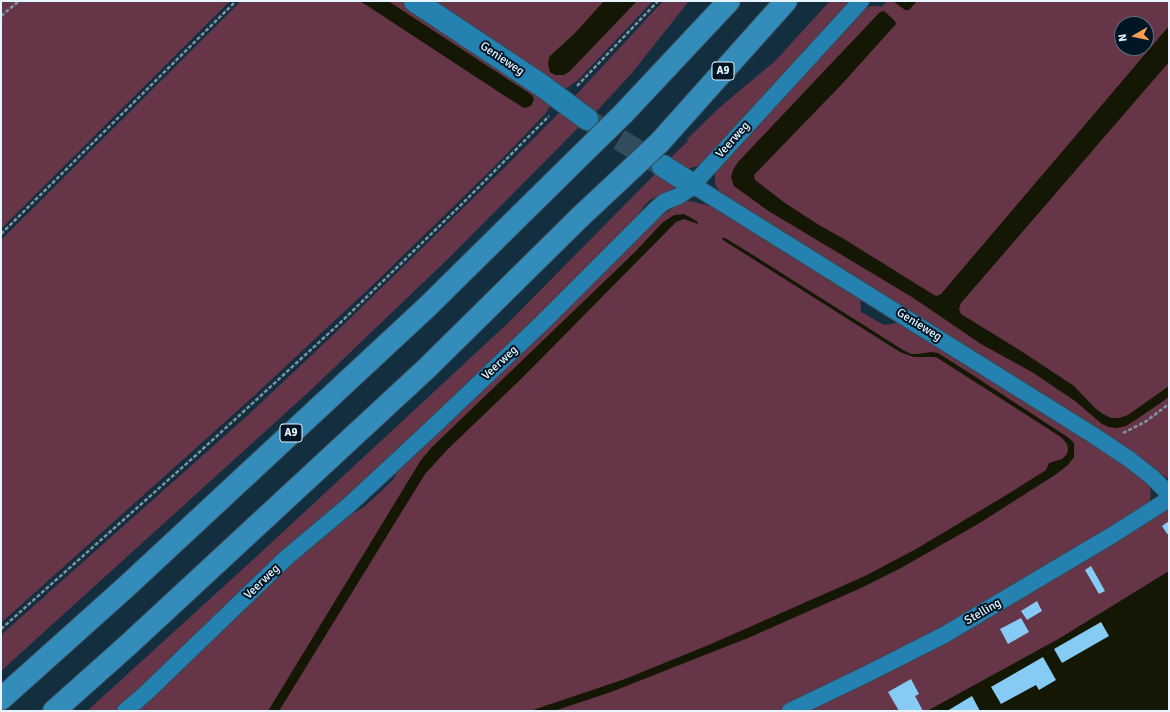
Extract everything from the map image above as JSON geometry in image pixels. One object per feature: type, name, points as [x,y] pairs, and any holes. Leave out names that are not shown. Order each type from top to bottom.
[{"type":"highway","name":"A9","points":[[1,699],[127,586],[427,308],[623,114],[730,1]]},
{"type":"highway","name":"A9","points":[[54,711],[128,645],[427,368],[579,218],[660,142],[786,1]]},
{"type":"street","name":"Genieweg","points":[[415,1],[541,85],[587,120]]},
{"type":"street","name":"Veerweg","points":[[125,711],[145,694],[286,558],[349,505],[434,426],[544,321],[657,208],[664,202],[684,193],[693,185],[861,1]]},
{"type":"street","name":"Genieweg","points":[[663,166],[1093,435],[1146,472],[1169,494]]},
{"type":"street","name":"Stelling","points":[[790,711],[944,635],[1102,542],[1169,499]]},
{"type":"path","points":[[1,16],[19,1]]},
{"type":"path","points":[[1,234],[236,1]]},
{"type":"path","points":[[1,629],[194,457],[340,322],[513,154],[658,1]]},
{"type":"path","points":[[1093,435],[1110,435],[1124,432],[1145,422],[1169,404]]},
{"type":"shaded area","points":[[1,1],[230,1],[1,229]]},
{"type":"shaded area","points":[[241,1],[403,1],[496,63],[551,104],[546,113],[495,166],[377,281],[255,395],[1,623],[1,240]]},
{"type":"shaded area","points":[[360,1],[388,1],[532,95],[534,99],[531,106],[524,108]]},
{"type":"shaded area","points":[[429,1],[653,1],[577,81],[564,90]]},
{"type":"shaded area","points":[[604,1],[637,1],[570,71],[564,75],[555,75],[550,72],[548,64],[549,57],[575,33]]},
{"type":"shaded area","points":[[663,1],[689,1],[632,73],[594,114],[575,97],[576,95]]},
{"type":"shaded area","points":[[830,1],[854,1],[701,165],[687,169],[667,161],[719,108],[775,61]]},
{"type":"shaded area","points":[[887,1],[1169,1],[1169,479],[853,275],[722,195],[715,184],[715,172],[723,160],[856,16],[864,9],[871,6],[881,7]]},
{"type":"shaded area","points":[[893,1],[917,1],[909,10],[905,10]]},
{"type":"shaded area","points":[[884,11],[895,21],[896,24],[842,84],[754,175],[755,180],[785,203],[819,225],[937,296],[941,294],[1143,56],[1154,56],[1154,44],[1169,26],[1169,62],[961,303],[959,309],[961,314],[1074,386],[1095,408],[1111,418],[1119,418],[1128,415],[1169,386],[1169,397],[1126,426],[1117,428],[1102,424],[1075,401],[1032,372],[981,344],[912,297],[767,210],[734,186],[731,177],[738,162],[880,12]]},
{"type":"shaded area","points":[[561,112],[581,125],[452,255],[312,389],[1,671],[1,635],[248,415],[333,335]]},
{"type":"shaded area","points":[[658,171],[675,185],[673,189],[650,200],[644,206],[634,223],[421,429],[186,644],[145,685],[115,711],[87,711],[257,556],[508,323]]},
{"type":"shaded area","points":[[690,201],[714,207],[860,295],[861,312],[884,325],[903,322],[1125,463],[1146,482],[1150,488],[1150,501],[1145,508],[978,611],[778,711],[133,711],[293,563],[342,520],[364,507],[393,480],[404,460],[652,222],[682,202]]},
{"type":"shaded area","points":[[684,214],[698,222],[698,224],[684,219],[676,222],[523,377],[448,449],[425,474],[279,711],[268,711],[421,460],[431,448],[635,252],[662,223],[674,215]]},
{"type":"shaded area","points":[[722,238],[725,238],[753,255],[903,350],[911,354],[931,352],[938,353],[1069,438],[1074,443],[1074,457],[1068,465],[1055,475],[978,524],[899,569],[861,588],[748,638],[611,692],[554,711],[530,711],[625,679],[711,644],[865,576],[916,549],[1008,494],[1046,470],[1049,463],[1062,459],[1067,454],[1067,444],[1061,437],[936,357],[914,357],[900,352]]},
{"type":"shaded area","points":[[1169,506],[1169,711],[801,711]]},
{"type":"shaded area","points":[[1169,571],[1169,711],[927,711],[1060,638]]},
{"type":"building","points":[[1169,521],[1169,533],[1167,534],[1162,526]]},
{"type":"building","points":[[1091,566],[1105,591],[1099,594],[1085,570]]},
{"type":"building","points":[[1037,601],[1042,611],[1027,620],[1021,611]]},
{"type":"building","points":[[1021,618],[1029,632],[1008,644],[1000,629]]},
{"type":"building","points":[[1101,622],[1109,636],[1062,663],[1054,649]]},
{"type":"building","points":[[1043,657],[1056,680],[1039,690],[1036,685],[1001,704],[991,687]]},
{"type":"building","points":[[911,679],[919,694],[915,696],[923,711],[899,711],[888,692]]},
{"type":"building","points":[[972,696],[980,711],[947,711]]},
{"type":"tunnel","points":[[591,122],[662,166]]}]
